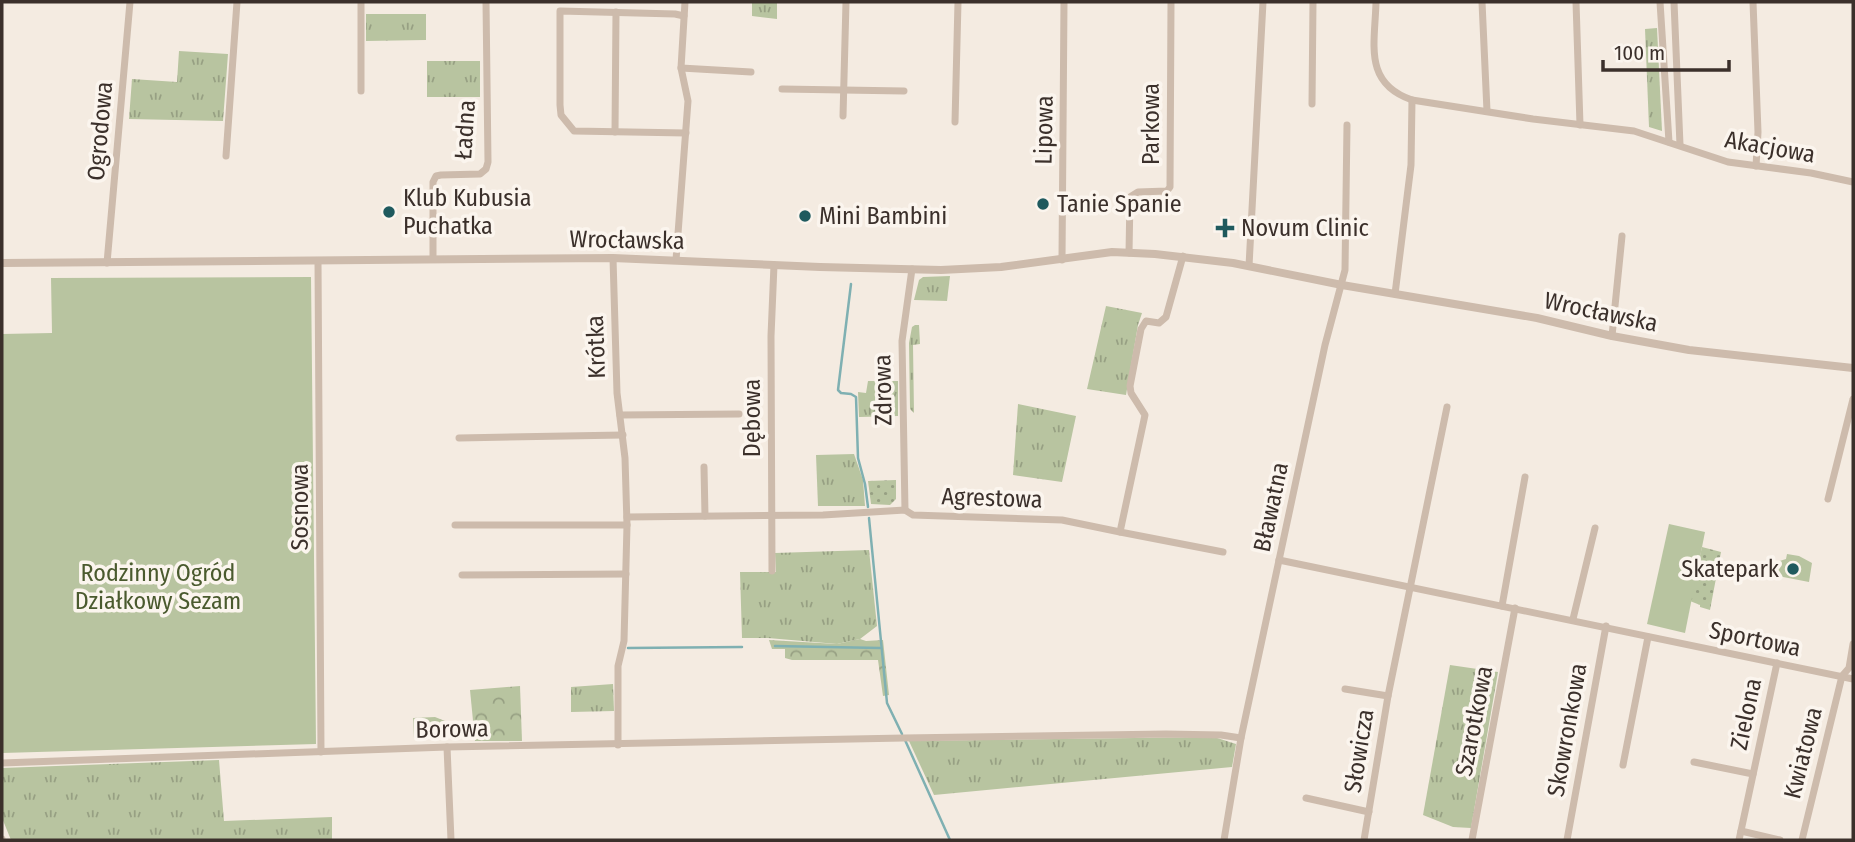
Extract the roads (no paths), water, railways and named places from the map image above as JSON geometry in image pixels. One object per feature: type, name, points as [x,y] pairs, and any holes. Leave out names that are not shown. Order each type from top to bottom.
[{"type":"street","name":"Ogrodowa","points":[[107,263],[130,2]]},
{"type":"street","points":[[226,156],[237,2]]},
{"type":"street","points":[[361,2],[361,91]]},
{"type":"street","name":"Ładna","points":[[433,259],[433,182],[436,176],[480,174],[488,162],[486,2]]},
{"type":"street","points":[[676,260],[688,101],[681,68],[685,2]]},
{"type":"street","points":[[843,116],[846,2]]},
{"type":"street","points":[[955,122],[958,2]]},
{"type":"street","name":"Lipowa","points":[[1062,260],[1064,2]]},
{"type":"street","name":"Parkowa","points":[[1129,253],[1130,197],[1138,192],[1167,191],[1170,187],[1171,2]]},
{"type":"street","points":[[1249,265],[1263,2]]},
{"type":"street","points":[[1312,104],[1313,2]]},
{"type":"street","points":[[1376,2],[1377,73],[1389,90],[1412,100],[1411,165],[1395,294]]},
{"type":"street","points":[[1482,2],[1487,111]]},
{"type":"street","points":[[1576,2],[1580,125]]},
{"type":"street","points":[[1660,2],[1669,142]]},
{"type":"street","points":[[1674,2],[1680,145]]},
{"type":"street","points":[[1753,2],[1758,132],[1756,166]]},
{"type":"street","points":[[684,16],[560,12],[561,115],[574,131],[686,133]]},
{"type":"street","points":[[615,132],[616,12]]},
{"type":"street","points":[[681,68],[751,72]]},
{"type":"street","points":[[782,89],[904,91]]},
{"type":"street","name":"Akacjowa","points":[[1412,100],[1634,131],[1728,162],[1811,173],[1853,182]]},
{"type":"street","points":[[1342,285],[1345,270],[1347,125]]},
{"type":"street","points":[[1612,335],[1622,236]]},
{"type":"street","name":"Wrocławska","points":[[2,263],[613,258],[912,269],[1002,267],[1098,254],[1183,256],[1249,265],[1342,285],[1524,316],[1736,357],[1853,368]]},
{"type":"street","points":[[1121,532],[1145,415],[1131,393],[1130,386],[1141,329],[1146,321],[1159,323],[1166,317],[1183,256]]},
{"type":"street","name":"Krótka","points":[[613,258],[615,336],[627,521],[624,641],[618,666],[618,745]]},
{"type":"street","name":"Sosnowa","points":[[318,261],[321,752]]},
{"type":"street","name":"Dębowa","points":[[772,571],[771,336],[774,265]]},
{"type":"street","name":"Zdrowa","points":[[905,510],[902,341],[912,269]]},
{"type":"street","name":"Bławatna","points":[[1224,840],[1241,738],[1325,345],[1342,285]]},
{"type":"street","points":[[1828,499],[1853,399]]},
{"type":"street","points":[[1409,588],[1447,407]]},
{"type":"street","points":[[620,415],[739,414]]},
{"type":"street","points":[[459,438],[623,435]]},
{"type":"street","points":[[704,467],[705,516]]},
{"type":"street","points":[[1502,606],[1525,477]]},
{"type":"street","name":"Agrestowa","points":[[772,516],[905,510],[913,515],[1062,520],[1223,552]]},
{"type":"street","points":[[455,525],[772,516]]},
{"type":"street","points":[[1573,620],[1595,528]]},
{"type":"street","name":"Sportowa","points":[[1279,560],[1853,679]]},
{"type":"street","points":[[462,575],[626,574]]},
{"type":"street","name":"Słowicza","points":[[1364,840],[1409,588]]},
{"type":"street","name":"Szarotkowa","points":[[1472,840],[1515,608]]},
{"type":"street","name":"Skowronkowa","points":[[1567,840],[1606,626]]},
{"type":"street","points":[[1623,765],[1648,637]]},
{"type":"street","name":"Kwiatowa","points":[[1802,840],[1842,676],[1849,668],[1853,644]]},
{"type":"street","name":"Zielona","points":[[1739,840],[1777,663]]},
{"type":"street","name":"Słowicza","points":[[1345,689],[1388,696]]},
{"type":"street","name":"Borowa","points":[[2,764],[447,747],[1166,734],[1241,738]]},
{"type":"street","points":[[447,747],[451,840]]},
{"type":"street","name":"Zielona","points":[[1694,762],[1753,774]]},
{"type":"street","name":"Słowicza","points":[[1307,798],[1369,812]]},
{"type":"street","points":[[1741,831],[1780,840]]},
{"type":"waterway","points":[[851,284],[838,390],[856,397],[858,458],[868,507]]},
{"type":"waterway","points":[[869,518],[887,703],[902,734]]},
{"type":"waterway","points":[[775,646],[880,648]]},
{"type":"waterway","points":[[628,648],[742,647]]},
{"type":"waterway","points":[[905,740],[950,840]]},
{"type":"place","name":"Tanie Spanie","points":[[1043,204]]},
{"type":"place","name":"Klub Kubusia Puchatka","points":[[389,212]]},
{"type":"place","name":"Mini Bambini","points":[[805,216]]},
{"type":"place","name":"Novum Clinic","points":[[1225,228]]},
{"type":"place","name":"Skatepark","points":[[1793,569]]},
{"type":"park label","name":"Rodzinny Ogród Działkowy Sezam","points":[[158,587]]}]
